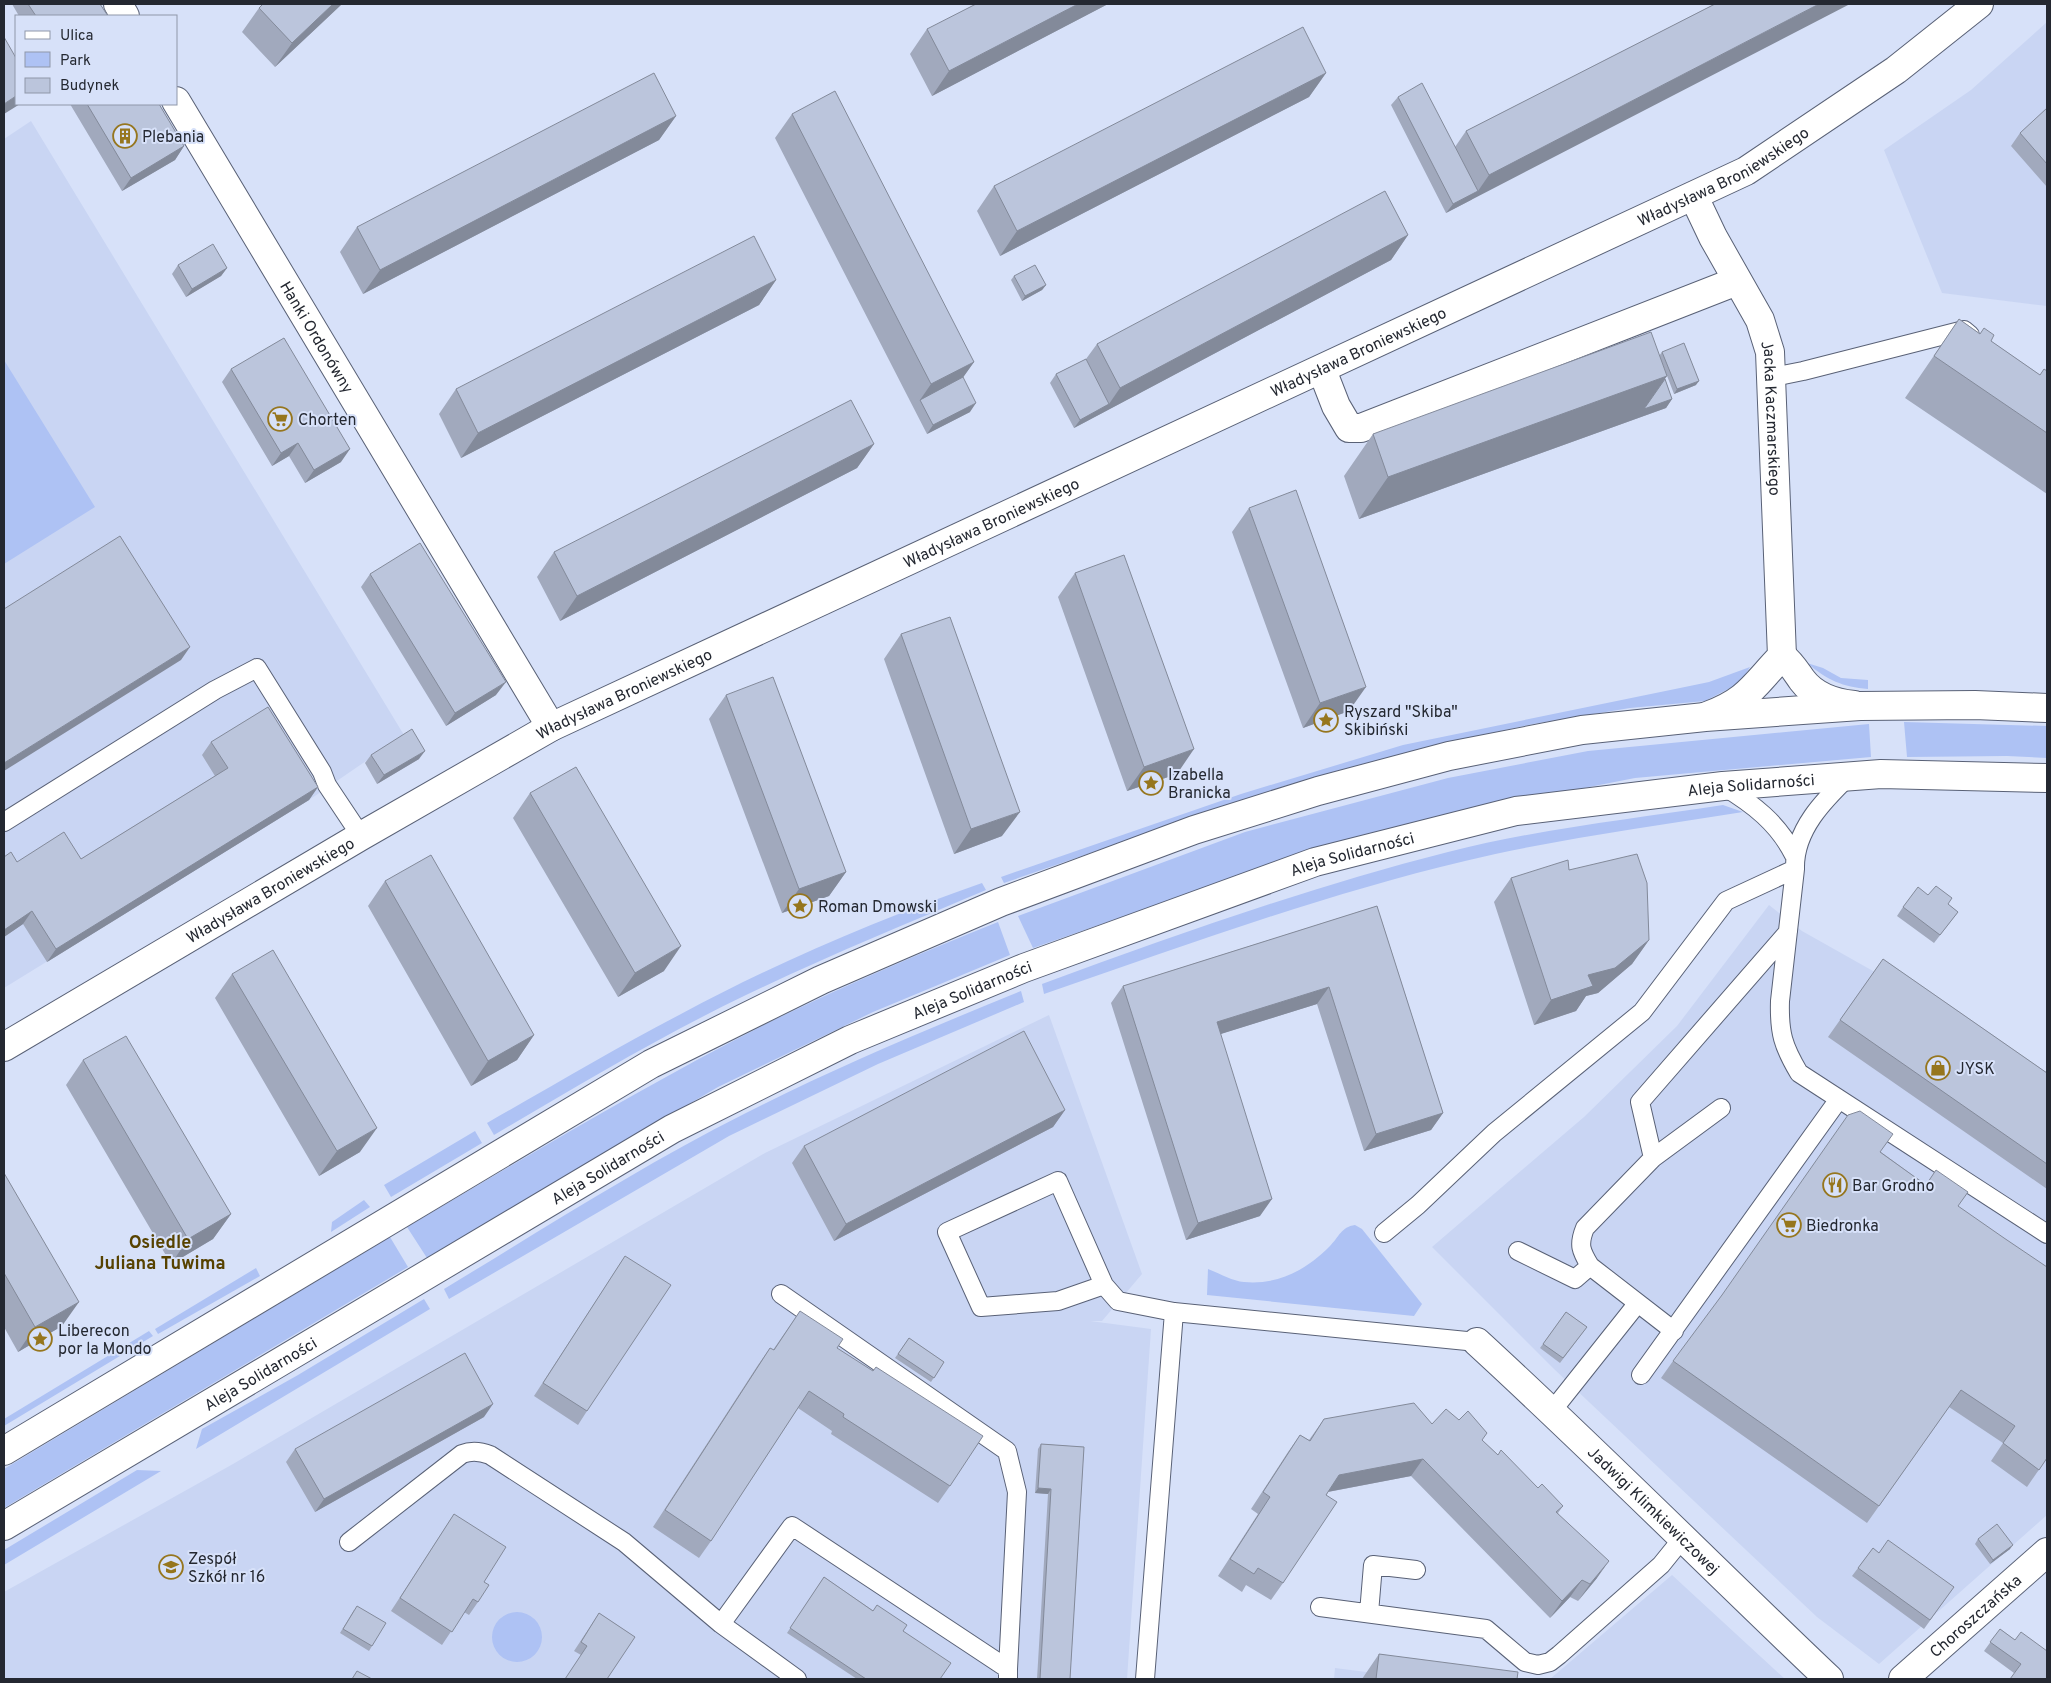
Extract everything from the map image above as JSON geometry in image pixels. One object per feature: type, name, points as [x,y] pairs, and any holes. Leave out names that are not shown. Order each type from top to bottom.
[{"type":"street","points":[[118,4],[124,15]]},
{"type":"street","name":"Władysława Broniewskiego","points":[[4,1047],[361,836],[551,727],[1694,197],[1746,171],[1888,75],[1979,4]]},
{"type":"street","name":"Hanki Ordonówny","points":[[178,104],[551,727]]},
{"type":"street","name":"Jacka Kaczmarskiego","points":[[1694,197],[1712,237],[1750,301],[1765,333],[1773,377],[1782,656]]},
{"type":"street","points":[[1322,370],[1342,418],[1349,428],[1361,428],[1737,281]]},
{"type":"street","points":[[1706,717],[1730,708],[1752,692],[1782,656],[1792,664],[1803,681],[1819,695],[1839,704],[1860,706]]},
{"type":"street","points":[[4,1451],[651,1064],[821,980],[866,960],[1001,902],[1194,830],[1318,791],[1449,756],[1582,730],[1706,717],[1860,706],[1975,705],[2047,708]]},
{"type":"street","name":"Aleja Solidarności","points":[[4,1526],[672,1129],[850,1040],[1024,968],[1315,862],[1516,812],[1723,786],[1851,775],[2047,778]]},
{"type":"street","name":"Jadwigi Klimkiewiczowej","points":[[1477,1342],[1552,1411],[1682,1539],[1829,1679]]},
{"type":"street","name":"Choroszczańska","points":[[1903,1679],[2047,1552]]},
{"type":"lane","points":[[1773,377],[1964,330],[1986,347]]},
{"type":"lane","points":[[4,822],[215,690],[257,668],[322,772],[327,785],[361,836]]},
{"type":"lane","points":[[1851,775],[1826,798],[1811,818],[1794,862],[1780,1001],[1780,1022],[1784,1047],[1799,1073],[2047,1234]]},
{"type":"lane","points":[[1723,786],[1750,803],[1772,821],[1786,837],[1794,862]]},
{"type":"lane","points":[[1384,1233],[1418,1205],[1494,1133],[1642,1012],[1726,901],[1794,862]]},
{"type":"lane","points":[[1654,1158],[1640,1102],[1788,932]]},
{"type":"lane","points":[[1640,1375],[1674,1331],[1840,1099]]},
{"type":"lane","points":[[1674,1331],[1590,1266],[1582,1252],[1580,1239],[1585,1228],[1654,1158],[1721,1108]]},
{"type":"lane","points":[[1104,1285],[1058,1301],[981,1307],[947,1232],[1058,1181],[1104,1285],[1118,1300],[1174,1312],[1477,1342]]},
{"type":"lane","points":[[1518,1251],[1575,1279],[1590,1266]]},
{"type":"lane","points":[[781,1294],[1007,1451],[1017,1492],[1008,1674]]},
{"type":"lane","points":[[1552,1411],[1637,1304]]},
{"type":"lane","points":[[1145,1679],[1174,1312]]},
{"type":"lane","points":[[350,1542],[462,1454],[470,1451],[481,1452],[490,1455],[624,1542],[721,1624],[797,1679]]},
{"type":"lane","points":[[721,1624],[792,1526],[1008,1674]]},
{"type":"lane","points":[[1320,1607],[1486,1629],[1525,1662],[1538,1665],[1550,1662],[1661,1565],[1682,1539]]},
{"type":"lane","points":[[1369,1613],[1373,1564],[1416,1570]]},
{"type":"shaded area","points":[[2047,22],[2047,306],[1942,293],[1884,150],[1971,90]]},
{"type":"shaded area","points":[[31,121],[404,735],[309,800],[4,988],[4,139]]},
{"type":"shaded area","points":[[1769,905],[1802,931],[1873,971],[2047,1094],[2047,1515],[1879,1664],[1817,1617],[1554,1369],[1432,1247],[1584,1117],[1677,1026]]},
{"type":"shaded area","points":[[1049,1015],[1142,1274],[1102,1321],[1090,1321],[1151,1329],[1127,1679],[4,1679],[4,1592],[233,1464],[765,1153]]},
{"type":"shaded area","points":[[1672,1575],[1785,1679],[1550,1679]]},
{"type":"shaded area","points":[[1335,1668],[1421,1679],[1334,1679]]},
{"type":"green space","points":[[4,360],[95,507],[4,564]]},
{"type":"green space","points":[[1807,663],[1823,668],[1841,678],[1868,680],[1868,689],[1836,682],[1821,674]]},
{"type":"green space","points":[[1750,667],[1740,683],[1705,701],[1630,708],[1533,724],[1423,748],[1284,786],[1004,883],[1001,877],[1241,794],[1403,745],[1709,682]]},
{"type":"green space","points":[[1904,722],[2047,726],[2047,758],[2007,756],[1907,757]]},
{"type":"green space","points":[[1869,724],[1871,757],[1635,778],[1456,813],[1285,860],[1033,948],[1018,916],[1245,832],[1448,778],[1588,751]]},
{"type":"green space","points":[[1723,805],[1743,812],[1534,846],[1465,861],[1358,889],[1306,905],[1044,994],[1042,984],[1294,896],[1396,866],[1516,837]]},
{"type":"green space","points":[[982,883],[986,890],[806,967],[714,1011],[618,1062],[494,1135],[487,1123],[632,1040],[754,977],[829,942],[905,911]]},
{"type":"green space","points":[[998,922],[1010,955],[873,1012],[718,1087],[427,1258],[407,1227],[590,1120],[729,1043],[858,981]]},
{"type":"green space","points":[[1021,991],[1024,1002],[878,1064],[729,1136],[449,1299],[444,1289],[592,1198],[706,1134],[778,1097],[847,1065],[916,1034]]},
{"type":"green space","points":[[475,1131],[482,1143],[391,1197],[384,1185]]},
{"type":"green space","points":[[364,1200],[370,1207],[331,1232],[332,1222]]},
{"type":"green space","points":[[1355,1225],[1362,1229],[1422,1304],[1414,1316],[1207,1295],[1208,1269],[1230,1279],[1244,1282],[1269,1281],[1280,1278],[1301,1269],[1321,1255],[1343,1230]]},
{"type":"green space","points":[[390,1237],[408,1267],[4,1508],[4,1469]]},
{"type":"green space","points":[[256,1268],[260,1276],[158,1334],[155,1329]]},
{"type":"green space","points":[[424,1299],[430,1309],[196,1449],[202,1429],[298,1375]]},
{"type":"green space","points":[[149,1331],[153,1336],[4,1426],[4,1419]]},
{"type":"green space","points":[[137,1470],[161,1471],[4,1565],[4,1550]]},
{"type":"green space","points":[[517,1612],[526,1614],[537,1623],[542,1637],[540,1646],[531,1657],[517,1662],[508,1660],[497,1651],[492,1637],[494,1628],[503,1617]]},
{"type":"building","points":[[28,4],[100,4],[107,15],[35,15]]},
{"type":"building","points":[[263,4],[333,4],[292,43],[259,8]]},
{"type":"building","points":[[976,4],[1078,4],[949,71],[927,29]]},
{"type":"building","points":[[1715,4],[1819,4],[1489,175],[1466,131]]},
{"type":"building","points":[[1303,27],[1326,73],[1017,231],[994,186]]},
{"type":"building","points":[[4,37],[15,56],[15,97],[4,104]]},
{"type":"building","points":[[654,73],[676,116],[380,270],[357,227]]},
{"type":"building","points":[[1422,83],[1478,191],[1453,204],[1398,97]]},
{"type":"building","points":[[835,91],[974,362],[931,384],[792,114]]},
{"type":"building","name":"Plebania","points":[[88,105],[160,105],[184,146],[131,178]]},
{"type":"building","points":[[2047,108],[2047,164],[2020,133]]},
{"type":"building","points":[[1385,191],[1408,235],[1120,388],[1097,344]]},
{"type":"building","points":[[754,236],[776,280],[478,433],[456,389]]},
{"type":"building","points":[[213,244],[227,268],[192,289],[178,265]]},
{"type":"building","points":[[1035,265],[1046,285],[1025,296],[1014,276]]},
{"type":"building","points":[[1959,319],[1980,334],[1984,328],[1994,335],[1991,341],[2040,375],[2044,369],[2047,371],[2047,433],[1934,356]]},
{"type":"building","points":[[1651,332],[1667,376],[1388,477],[1373,434]]},
{"type":"building","name":"Chorten","points":[[284,338],[350,449],[314,470],[298,443],[281,453],[231,369]]},
{"type":"building","points":[[1684,343],[1699,381],[1677,389],[1662,352]]},
{"type":"building","points":[[1086,359],[1109,404],[1080,420],[1056,374]]},
{"type":"building","points":[[963,377],[976,403],[933,425],[920,400]]},
{"type":"building","points":[[1665,379],[1672,399],[1644,409]]},
{"type":"building","points":[[851,400],[874,444],[577,596],[554,552]]},
{"type":"building","points":[[1296,490],[1366,687],[1320,703],[1249,508]]},
{"type":"building","points":[[120,536],[190,647],[4,763],[4,609]]},
{"type":"building","points":[[420,543],[506,682],[455,713],[370,574]]},
{"type":"building","points":[[1124,555],[1194,749],[1144,767],[1075,573]]},
{"type":"building","points":[[950,617],[1020,812],[971,829],[901,634]]},
{"type":"building","points":[[773,677],[846,872],[799,889],[726,695]]},
{"type":"building","points":[[268,707],[318,787],[56,949],[32,911],[4,930],[4,857],[11,852],[17,862],[64,832],[81,859],[228,768],[211,742]]},
{"type":"building","points":[[412,729],[425,751],[384,775],[371,755]]},
{"type":"building","points":[[576,767],[681,946],[635,973],[530,793]]},
{"type":"building","points":[[1637,854],[1647,883],[1649,940],[1615,968],[1588,975],[1593,986],[1551,1000],[1511,878],[1568,860],[1569,870]]},
{"type":"building","points":[[431,855],[534,1035],[488,1061],[385,881]]},
{"type":"building","points":[[1936,886],[1952,898],[1948,904],[1958,912],[1940,935],[1903,907],[1918,887],[1928,895]]},
{"type":"building","points":[[1377,906],[1443,1113],[1376,1134],[1329,987],[1217,1022],[1272,1199],[1198,1223],[1123,986]]},
{"type":"building","points":[[273,950],[377,1128],[337,1151],[232,974]]},
{"type":"building","name":"JYSK","points":[[1883,959],[2047,1073],[2047,1164],[1840,1020]]},
{"type":"building","points":[[1024,1031],[1065,1110],[846,1224],[804,1146]]},
{"type":"building","points":[[126,1036],[231,1214],[188,1239],[83,1060]]},
{"type":"building","points":[[1860,1111],[1893,1134],[1880,1152],[1926,1185],[1936,1170],[1968,1192],[1958,1206],[2047,1267],[2047,1458],[2039,1470],[2003,1443],[2015,1426],[1961,1390],[1879,1506],[1673,1361],[1722,1295],[1848,1115]]},
{"type":"building","points":[[4,1173],[79,1302],[35,1327],[4,1273]]},
{"type":"building","points":[[625,1256],[671,1285],[587,1411],[543,1383]]},
{"type":"building","points":[[800,1311],[843,1339],[837,1348],[873,1371],[876,1367],[983,1436],[950,1486],[843,1417],[844,1414],[809,1391],[711,1541],[665,1510],[770,1348],[774,1350]]},
{"type":"building","points":[[1566,1312],[1587,1327],[1563,1358],[1543,1344]]},
{"type":"building","points":[[909,1338],[944,1362],[934,1378],[898,1354]]},
{"type":"building","points":[[465,1353],[493,1404],[324,1499],[295,1449]]},
{"type":"building","points":[[1414,1403],[1432,1424],[1446,1409],[1459,1420],[1468,1411],[1487,1433],[1482,1440],[1498,1455],[1501,1450],[1538,1488],[1542,1484],[1563,1506],[1556,1512],[1609,1561],[1590,1584],[1582,1580],[1562,1601],[1423,1459],[1339,1475],[1326,1495],[1337,1502],[1283,1583],[1258,1568],[1254,1574],[1230,1559],[1270,1497],[1263,1492],[1300,1435],[1310,1441],[1324,1419]]},
{"type":"building","points":[[1041,1444],[1084,1447],[1070,1679],[1040,1679],[1051,1489],[1038,1488]]},
{"type":"building","points":[[454,1514],[506,1547],[484,1582],[489,1585],[478,1602],[473,1599],[452,1632],[400,1598]]},
{"type":"building","points":[[1997,1524],[2013,1545],[1993,1560],[1978,1539]]},
{"type":"building","points":[[1888,1540],[1954,1587],[1930,1620],[1858,1568],[1873,1548],[1879,1553]]},
{"type":"building","points":[[824,1577],[873,1611],[877,1605],[907,1625],[903,1631],[951,1663],[940,1679],[866,1679],[790,1628]]},
{"type":"building","points":[[357,1606],[386,1623],[372,1646],[343,1629]]},
{"type":"building","points":[[599,1613],[635,1637],[607,1679],[565,1679],[587,1646],[581,1642]]},
{"type":"building","points":[[2000,1629],[2015,1640],[2021,1632],[2047,1651],[2047,1679],[2010,1679],[2021,1664],[1990,1642]]},
{"type":"building","points":[[1379,1654],[1518,1672],[1517,1679],[1376,1679]]},
{"type":"building","points":[[357,1671],[372,1679],[352,1679]]},
{"type":"place","name":"Plebania","points":[[125,136]]},
{"type":"place","name":"Chorten","points":[[280,419]]},
{"type":"place","name":"Ryszard \"Skiba\" Skibiński","points":[[1326,720]]},
{"type":"place","name":"Izabella Branicka","points":[[1151,783]]},
{"type":"place","name":"Roman Dmowski","points":[[800,906]]},
{"type":"place","name":"JYSK","points":[[1938,1068]]},
{"type":"place","name":"Bar Grodno","points":[[1835,1185]]},
{"type":"place","name":"Biedronka","points":[[1789,1225]]},
{"type":"place","name":"Liberecon por la Mondo","points":[[40,1339]]},
{"type":"place","name":"Zespół Szkół nr 16","points":[[171,1567]]},
{"type":"district","name":"Osiedle Juliana Tuwima","points":[[160,1252]]}]
